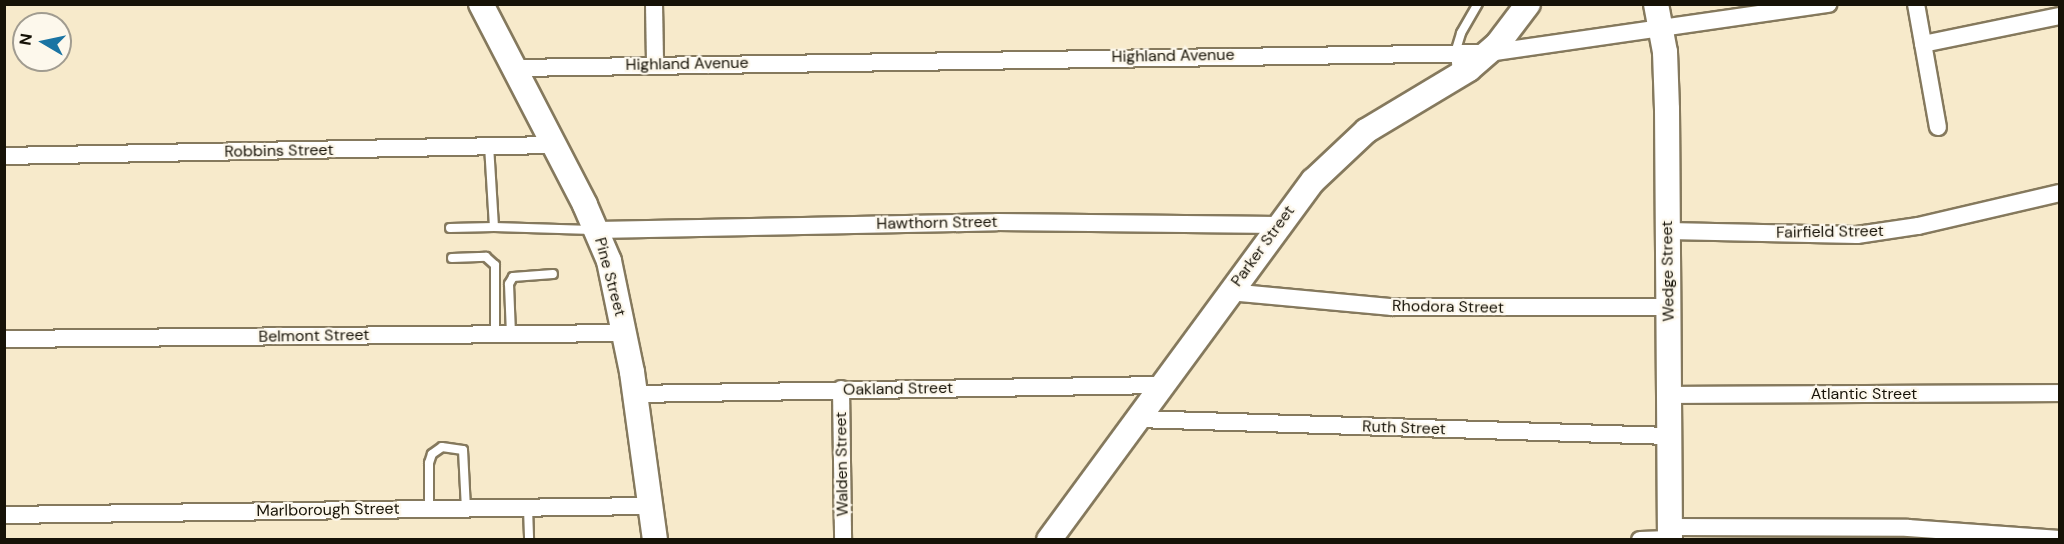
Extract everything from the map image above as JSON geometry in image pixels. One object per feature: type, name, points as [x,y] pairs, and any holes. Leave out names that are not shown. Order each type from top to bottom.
[{"type":"street","name":"Pine Street","points":[[481,4],[597,230],[609,261],[635,394],[656,540]]},
{"type":"street","points":[[654,4],[655,64]]},
{"type":"street","name":"Parker Street","points":[[1050,540],[1313,180],[1366,131],[1456,64],[1488,53],[1528,4]]},
{"type":"street","points":[[1488,53],[1659,16],[1828,4]]},
{"type":"street","points":[[1916,4],[1938,127]]},
{"type":"street","name":"Wedge Street","points":[[1659,16],[1668,231],[1670,535]]},
{"type":"street","points":[[1923,44],[2060,16]]},
{"type":"street","name":"Highland Avenue","points":[[515,68],[655,64],[1456,64]]},
{"type":"street","name":"Robbins Street","points":[[4,156],[554,145]]},
{"type":"street","name":"Fairfield Street","points":[[1668,231],[1857,235],[1918,226],[2060,193]]},
{"type":"street","name":"Hawthorn Street","points":[[597,230],[997,222],[1278,225]]},
{"type":"street","name":"Rhodora Street","points":[[1229,292],[1392,307],[1669,307]]},
{"type":"street","name":"Belmont Street","points":[[4,339],[624,333]]},
{"type":"street","name":"Oakland Street","points":[[635,394],[1162,385]]},
{"type":"street","name":"Walden Street","points":[[841,389],[843,540]]},
{"type":"street","name":"Atlantic Street","points":[[1669,395],[2060,393]]},
{"type":"street","name":"Ruth Street","points":[[1137,419],[1670,436]]},
{"type":"street","name":"Marlborough Street","points":[[4,515],[651,506]]},
{"type":"street","points":[[1640,540],[1670,535],[1908,528],[2060,539]]},
{"type":"lane","points":[[1456,64],[1461,33],[1478,4]]},
{"type":"lane","points":[[489,146],[494,226]]},
{"type":"lane","points":[[450,228],[494,226],[597,230]]},
{"type":"lane","points":[[452,258],[486,257],[495,265],[503,334]]},
{"type":"lane","points":[[503,334],[513,277],[553,274]]},
{"type":"lane","points":[[429,509],[429,463],[432,454],[449,447],[463,450],[466,509]]},
{"type":"lane","points":[[528,508],[529,540]]}]
